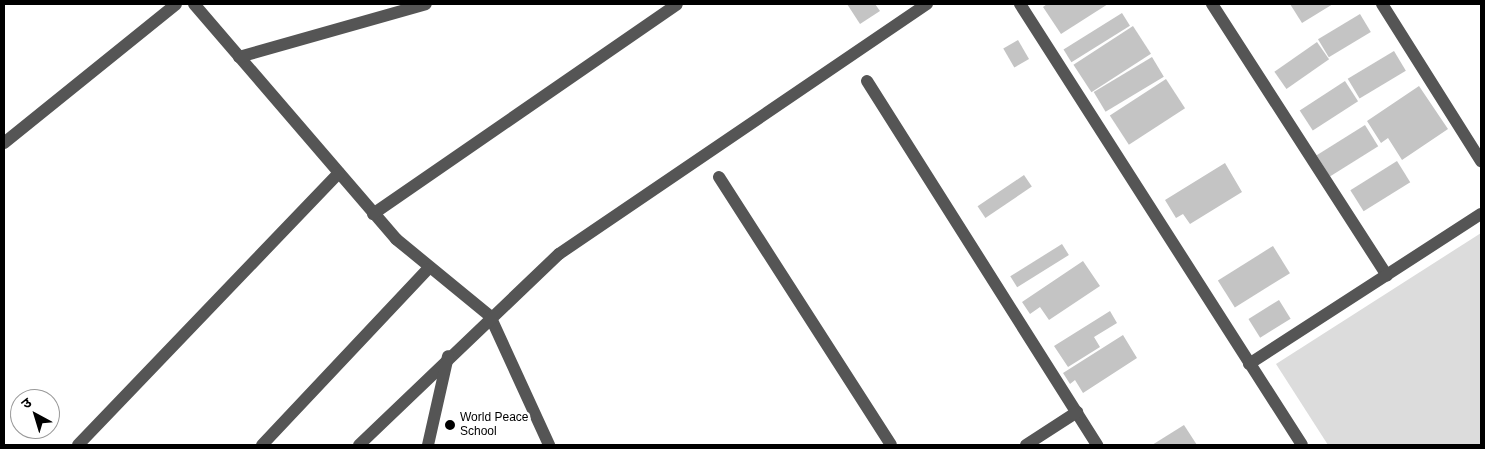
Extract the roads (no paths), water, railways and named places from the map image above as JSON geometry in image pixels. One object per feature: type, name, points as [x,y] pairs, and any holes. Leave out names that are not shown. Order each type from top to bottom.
[{"type":"street","points":[[4,143],[176,4]]},
{"type":"street","points":[[194,4],[373,214],[428,269],[490,316],[549,445]]},
{"type":"street","points":[[239,57],[426,4]]},
{"type":"street","points":[[373,214],[677,4]]},
{"type":"street","points":[[359,445],[448,356],[559,254],[622,207],[927,4]]},
{"type":"street","points":[[1020,4],[1302,445]]},
{"type":"street","points":[[1212,4],[1387,276]]},
{"type":"street","points":[[1382,4],[1481,160]]},
{"type":"street","points":[[867,81],[1097,445]]},
{"type":"street","points":[[78,445],[339,173]]},
{"type":"street","points":[[719,177],[891,445]]},
{"type":"street","points":[[1250,364],[1481,214]]},
{"type":"street","points":[[262,445],[428,269]]},
{"type":"street","points":[[428,445],[448,356]]},
{"type":"street","points":[[1026,445],[1077,412]]},
{"type":"place","name":"World Peace School","points":[[450,425]]}]
